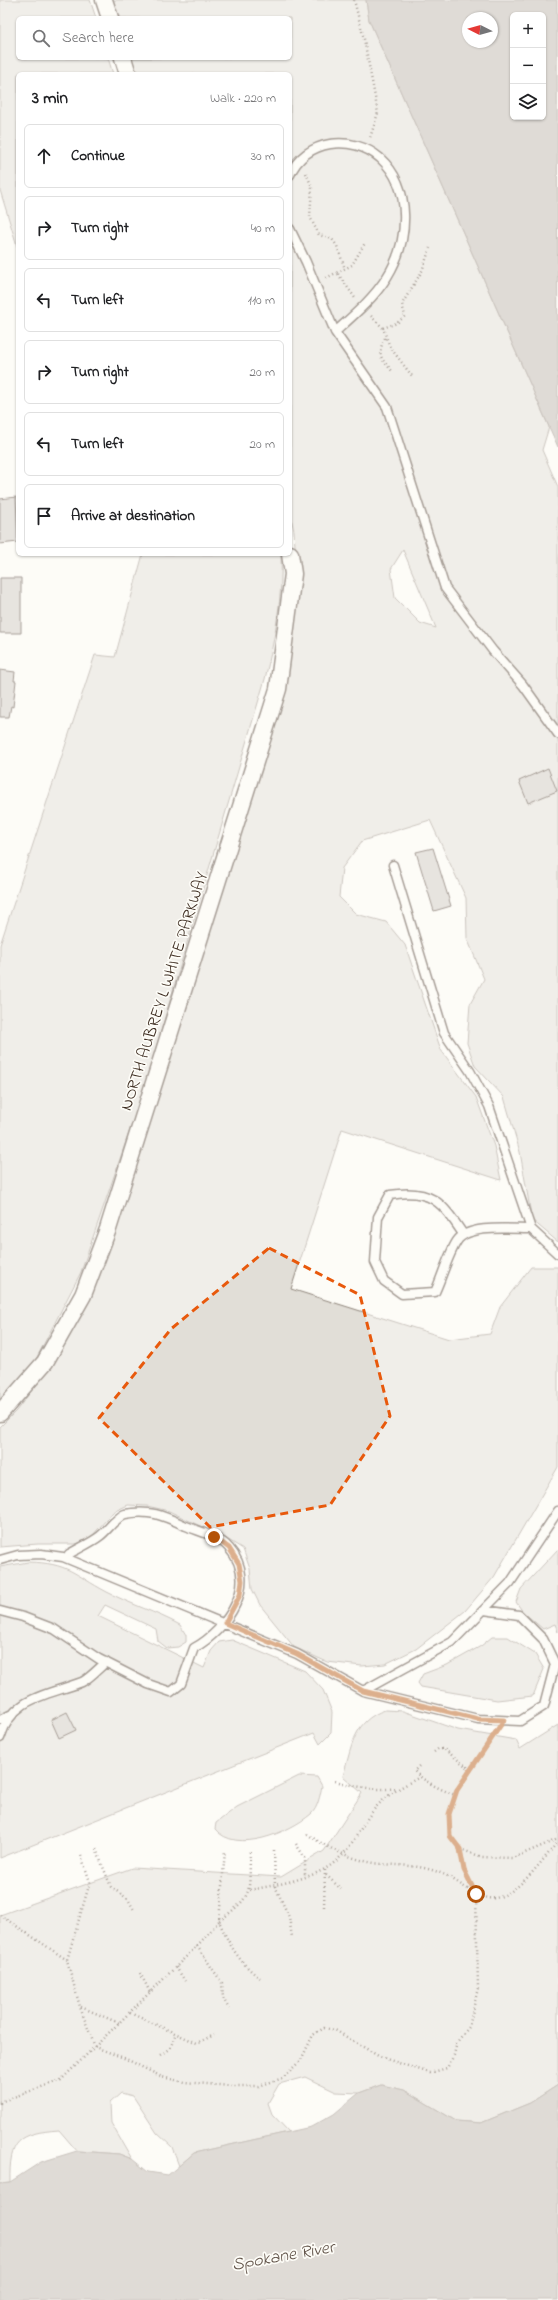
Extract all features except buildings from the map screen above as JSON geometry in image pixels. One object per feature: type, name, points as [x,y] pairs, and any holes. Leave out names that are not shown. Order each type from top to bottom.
[{"type":"street","points":[[104,0],[109,16]]},
{"type":"street","points":[[123,60],[127,72]]},
{"type":"street","name":"NORTH AUBREY L WHITE PARKWAY","points":[[0,1413],[45,1362],[83,1295],[108,1229],[278,689],[293,574],[290,556]]},
{"type":"lane","points":[[292,172],[299,161],[312,149],[331,143],[349,144],[366,149],[380,159],[396,179],[406,223],[398,252],[388,276],[362,307],[335,332]]},
{"type":"lane","points":[[292,234],[335,332],[387,407],[445,588],[493,651],[523,685],[558,734]]},
{"type":"lane","points":[[393,866],[444,1033],[470,1071],[489,1106],[531,1229],[558,1254]]},
{"type":"lane","points":[[463,1234],[443,1206],[424,1194],[408,1192],[390,1194],[378,1217],[374,1262],[384,1281],[402,1294],[435,1292],[457,1241],[463,1234],[485,1229],[531,1229]]},
{"type":"lane","points":[[0,1611],[22,1617],[54,1629],[106,1662],[148,1684],[171,1692],[181,1684],[194,1648],[209,1640],[225,1623],[240,1595],[242,1581],[239,1564],[229,1548],[214,1537],[163,1516],[143,1511],[123,1515],[100,1536],[69,1554]]},
{"type":"lane","points":[[363,1691],[452,1642],[510,1583],[558,1511]]},
{"type":"lane","points":[[0,1560],[18,1555],[55,1555],[174,1605],[225,1623],[297,1654],[363,1691],[478,1719],[520,1721],[544,1706],[555,1664],[543,1639],[519,1615],[484,1610]]},
{"type":"lane","points":[[0,1738],[12,1714],[18,1708],[34,1697],[84,1681],[106,1662]]},
{"type":"lane","points":[[0,1720],[12,1714]]},
{"type":"path","points":[[354,0],[364,39],[378,113],[366,149]]},
{"type":"path","points":[[299,161],[312,187],[310,217],[319,235],[332,240],[337,246],[345,269]]},
{"type":"path","points":[[314,283],[338,274],[352,265],[365,243]]},
{"type":"path","points":[[383,328],[397,323],[405,316],[402,304],[422,271],[430,248]]},
{"type":"path","points":[[338,274],[362,307],[383,328],[385,338],[412,376]]},
{"type":"path","points":[[385,338],[380,349],[380,356],[392,372]]},
{"type":"path","points":[[81,1855],[90,1882],[67,1960],[80,2007],[95,2047],[124,2058],[162,2077],[184,2082],[230,2086],[259,2086],[283,2078],[301,2060],[313,2035],[324,2028],[335,2030],[380,2057],[430,2073],[447,2068],[454,2055],[457,2042],[469,2027],[478,1988],[476,1894],[464,1870],[460,1849],[450,1836],[449,1814],[455,1795],[504,1720]]},
{"type":"path","points":[[434,1752],[438,1749],[444,1749],[471,1770]]},
{"type":"path","points":[[419,1766],[414,1771],[420,1777],[437,1788],[455,1795]]},
{"type":"path","points":[[250,1890],[275,1886],[325,1869],[344,1854],[377,1806],[389,1795],[420,1777]]},
{"type":"path","points":[[335,1781],[383,1790],[401,1788]]},
{"type":"path","points":[[307,1834],[323,1845],[363,1861],[382,1864],[417,1865],[445,1874],[476,1894],[495,1898],[516,1889],[558,1841]]},
{"type":"path","points":[[460,1849],[482,1857],[513,1858],[558,1841]]},
{"type":"path","points":[[296,1844],[305,1858],[305,1876]]},
{"type":"path","points":[[96,1849],[111,1887],[128,1899],[134,1910]]},
{"type":"path","points":[[274,1850],[275,1886],[289,1917],[292,1937]]},
{"type":"path","points":[[225,1851],[219,1921],[226,1940],[248,1970],[260,1978]]},
{"type":"path","points":[[0,2102],[61,2080],[197,1946],[219,1921],[243,1903],[250,1890],[250,1852]]},
{"type":"path","points":[[324,1907],[325,1869]]},
{"type":"path","points":[[326,1875],[341,1889]]},
{"type":"path","points":[[0,1915],[67,1960]]},
{"type":"path","points":[[197,1946],[222,1983],[223,1998],[229,2009]]},
{"type":"path","points":[[176,1967],[185,1981]]},
{"type":"path","points":[[140,1974],[150,1992]]},
{"type":"path","points":[[80,2007],[119,2023]]},
{"type":"path","points":[[130,2013],[197,2043],[214,2035]]},
{"type":"path","points":[[161,2055],[170,2049],[176,2033]]},
{"type":"highlighted area","points":[[269,1248],[360,1295],[390,1416],[330,1505],[210,1527],[99,1418],[171,1329]]},
{"type":"shaded area","points":[[0,0],[90,0],[95,16],[16,16],[16,60],[109,60],[112,72],[16,72],[16,242],[0,190]]},
{"type":"shaded area","points":[[108,0],[366,0],[369,20],[549,427],[542,450],[558,487],[558,1242],[532,1220],[520,1152],[504,1097],[475,1066],[467,1043],[470,1004],[484,979],[467,938],[466,898],[430,820],[362,841],[342,868],[339,897],[356,914],[386,922],[405,945],[441,1050],[476,1097],[494,1146],[501,1180],[342,1129],[291,1289],[449,1339],[490,1334],[500,1307],[531,1267],[558,1267],[558,1467],[494,1577],[465,1611],[416,1649],[385,1664],[362,1666],[327,1662],[294,1647],[260,1605],[252,1589],[250,1569],[243,1549],[227,1539],[169,1511],[147,1506],[128,1505],[113,1512],[93,1535],[81,1544],[38,1544],[0,1547],[0,1427],[16,1411],[52,1364],[248,809],[297,574],[292,522],[292,72],[130,72],[127,60],[292,60],[292,16],[113,16]],"holes":[[[403,550],[436,628],[420,623],[395,598],[391,569]]]},
{"type":"shaded area","points":[[142,556],[281,556],[281,586],[275,632],[265,679],[143,1092],[81,1272],[35,1361],[0,1401],[0,945],[95,655],[115,657]]},
{"type":"shaded area","points":[[558,1549],[558,1632],[555,1624],[543,1629],[523,1612],[516,1602],[521,1589]]},
{"type":"shaded area","points":[[28,1562],[62,1567],[116,1596],[180,1625],[186,1635],[186,1642],[178,1647],[167,1648],[158,1641],[156,1629],[105,1605],[98,1616],[204,1668],[211,1651],[219,1642],[232,1640],[305,1671],[323,1690],[332,1712],[331,1733],[320,1744],[314,1733],[0,1858],[0,1567]]},
{"type":"shaded area","points":[[492,1637],[508,1637],[535,1654],[544,1669],[533,1696],[497,1700],[421,1687],[418,1683],[423,1674],[447,1665],[481,1646]]},
{"type":"shaded area","points":[[385,1710],[403,1711],[458,1730],[516,1740],[520,1749],[558,1725],[558,2085],[530,2103],[481,2123],[456,2121],[404,2090],[381,2085],[359,2093],[336,2092],[305,2077],[279,2084],[268,2103],[272,2114],[289,2132],[194,2153],[179,2166],[172,2147],[157,2133],[133,2096],[121,2093],[110,2103],[111,2123],[132,2159],[119,2154],[77,2151],[59,2130],[45,2131],[25,2137],[19,2142],[14,2148],[11,2157],[10,2182],[0,2183],[0,1915],[132,1868],[281,1877],[324,1851],[362,1793],[343,1776],[355,1736],[360,1728],[374,1715]]},
{"type":"shaded area","points":[[299,1776],[317,1777],[322,1786],[315,1808],[311,1814],[302,1821],[277,1834],[249,1840],[236,1840],[224,1837],[215,1829],[216,1823],[237,1807]]},
{"type":"water","points":[[366,0],[557,0],[558,447],[369,20]]},
{"type":"water","name":"Spokane River","points":[[381,2085],[404,2090],[456,2121],[481,2123],[530,2103],[558,2085],[558,2300],[0,2300],[0,2183],[10,2182],[41,2162],[77,2151],[119,2154],[132,2159],[148,2172],[168,2175],[194,2153],[311,2127],[334,2114],[359,2093]]},
{"type":"route","points":[[214,1537],[229,1548],[239,1564],[242,1581],[240,1595],[225,1623],[297,1654],[363,1691],[478,1719],[504,1720],[457,1790],[449,1814],[450,1836],[460,1849],[464,1870],[476,1894]]}]
